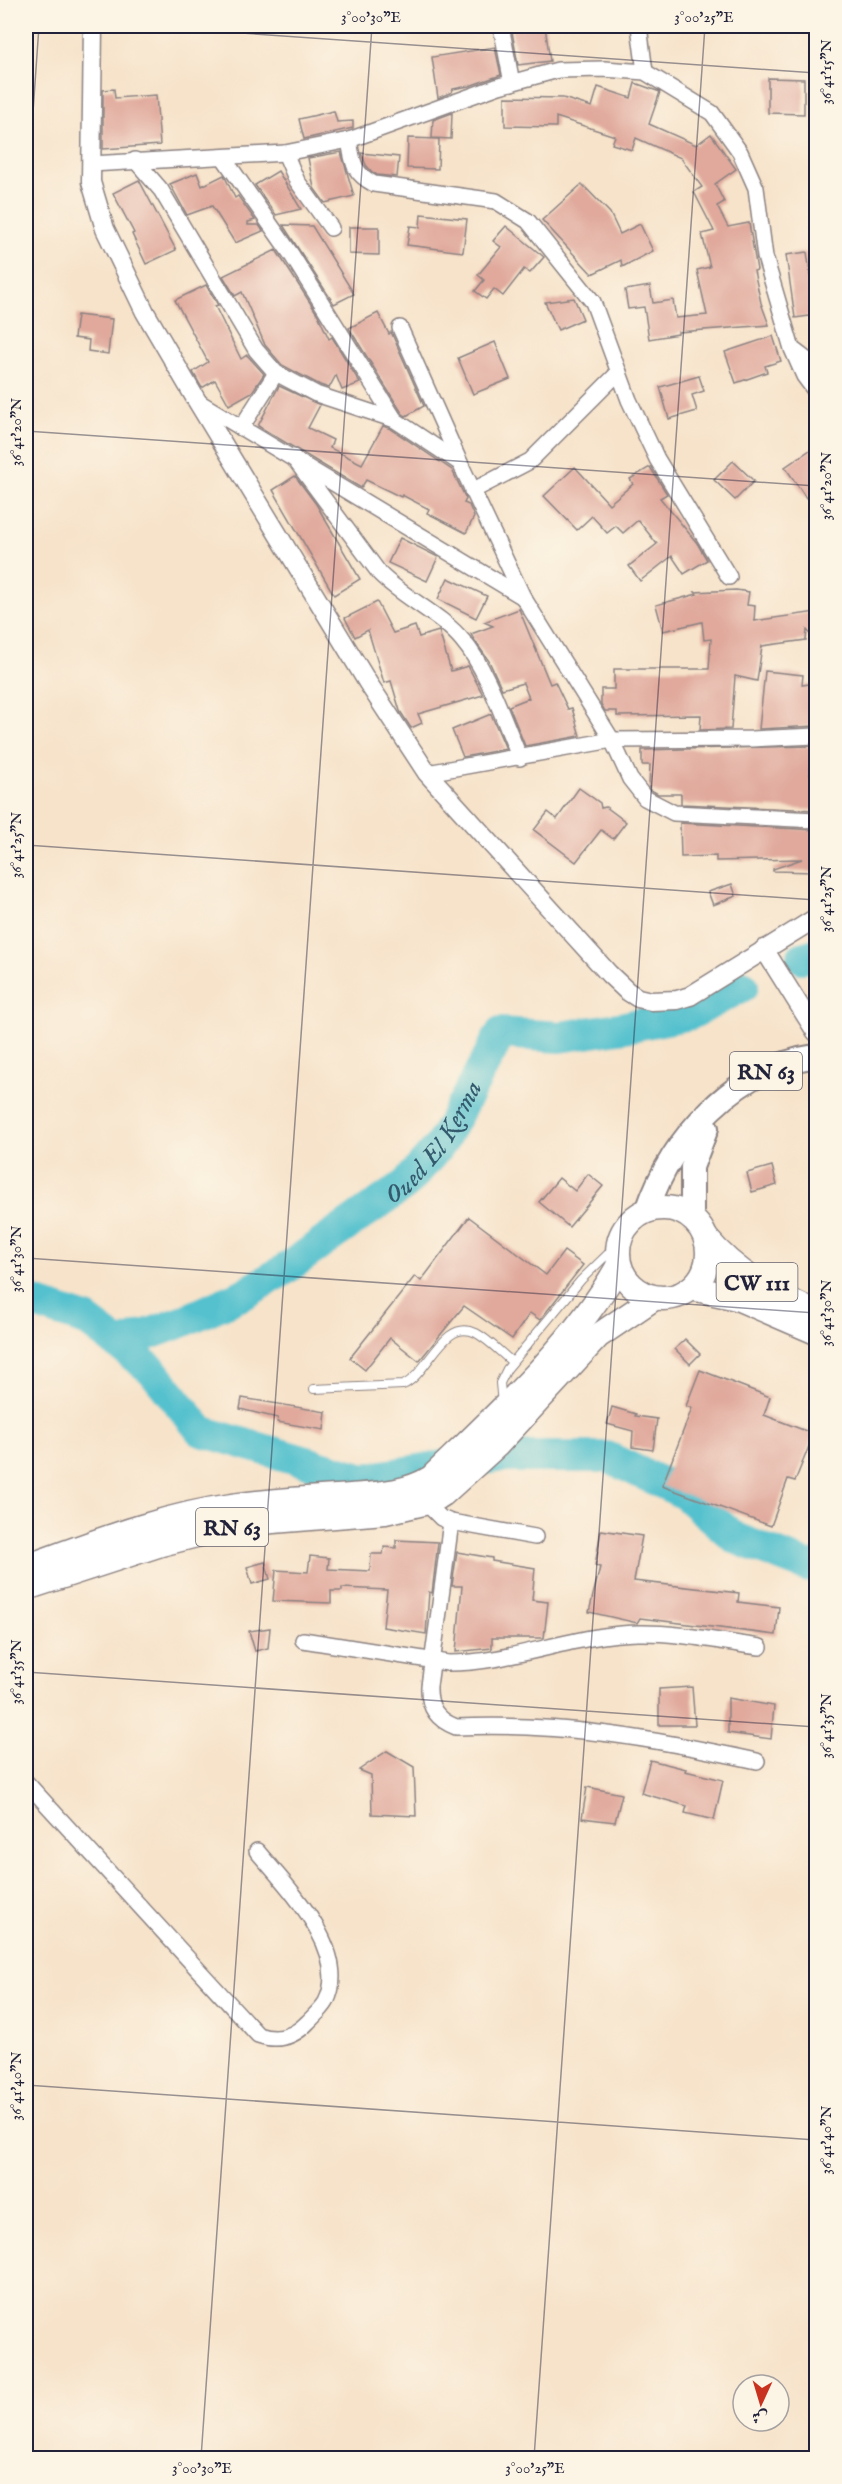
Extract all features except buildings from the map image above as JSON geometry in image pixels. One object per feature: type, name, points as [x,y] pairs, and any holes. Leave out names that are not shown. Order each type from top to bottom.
[{"type":"highway","points":[[671,1208],[699,1228],[708,1262],[704,1273],[692,1288],[678,1296],[654,1298],[632,1287],[619,1254],[629,1223],[647,1210],[671,1208]]},
{"type":"highway","name":"CW 111","points":[[699,1228],[723,1256],[745,1274],[775,1293],[816,1312]]},
{"type":"highway","name":"RN 63","points":[[489,1438],[503,1407],[584,1320],[619,1254]]},
{"type":"highway","name":"CW 111","points":[[692,1288],[737,1298],[816,1332]]},
{"type":"highway","name":"RN 63","points":[[26,1588],[161,1545],[220,1529],[273,1521],[385,1512],[433,1492],[611,1326],[654,1298]]},
{"type":"highway","name":"RN 63","points":[[26,1567],[142,1527],[200,1512],[254,1503],[396,1491],[421,1484],[433,1492]]},
{"type":"main road","name":"RN 63","points":[[721,1100],[754,1076],[776,1066],[816,1056]]},
{"type":"main road","points":[[647,1210],[667,1166],[705,1116],[721,1100]]},
{"type":"main road","points":[[699,1228],[692,1167],[696,1153],[721,1100]]},
{"type":"street","points":[[93,26],[91,182],[105,229],[145,312],[197,401],[368,683],[427,773],[609,974],[638,998],[658,1002],[690,996],[816,918]]},
{"type":"street","points":[[501,26],[512,83]]},
{"type":"street","points":[[639,26],[645,72]]},
{"type":"street","points":[[91,164],[285,153],[349,140],[512,83],[558,70],[604,69],[645,72],[712,113],[740,152],[756,188],[765,256],[792,349],[804,376],[816,392]]},
{"type":"street","points":[[349,140],[353,163],[360,176],[374,184],[496,201],[528,221],[592,303],[629,400],[657,459],[729,577]]},
{"type":"street","points":[[285,153],[297,181],[331,228]]},
{"type":"street","points":[[223,157],[291,254],[395,420]]},
{"type":"street","points":[[135,160],[161,190],[256,350],[276,373],[316,394],[395,420],[460,464]]},
{"type":"street","points":[[400,328],[460,464],[523,597],[612,740],[636,789],[656,806],[674,813],[816,820]]},
{"type":"street","points":[[792,349],[816,367]]},
{"type":"street","points":[[472,490],[530,461],[619,372]]},
{"type":"street","points":[[241,428],[276,373]]},
{"type":"street","points":[[197,401],[523,597]]},
{"type":"street","points":[[293,457],[380,574],[396,590],[449,627],[463,640],[477,660],[520,758]]},
{"type":"street","points":[[427,773],[612,740],[816,736]]},
{"type":"street","points":[[764,949],[816,1032]]},
{"type":"street","points":[[433,1492],[441,1518],[451,1522],[536,1537]]},
{"type":"street","points":[[451,1522],[428,1697],[437,1717],[456,1726],[566,1729],[618,1734],[675,1743],[757,1761]]},
{"type":"street","points":[[303,1640],[432,1662],[466,1664],[637,1633],[760,1647]]},
{"type":"street","points":[[26,1782],[258,2035],[280,2039],[300,2031],[326,2003],[332,1971],[314,1921],[257,1851]]},
{"type":"lane","points":[[503,1407],[500,1383],[512,1362],[581,1280],[619,1254]]},
{"type":"lane","points":[[314,1389],[403,1385],[415,1378],[444,1340],[462,1330],[469,1330],[480,1335],[512,1362]]},
{"type":"waterway","name":"Oued El Kerma","points":[[802,958],[816,954]]},
{"type":"waterway","name":"Oued El Kerma","points":[[119,1345],[182,1322],[244,1294],[284,1270],[406,1184],[441,1144],[501,1033],[560,1037],[625,1027],[691,1014],[743,986]]},
{"type":"waterway","points":[[26,1300],[86,1320],[152,1370],[201,1431],[365,1479],[496,1457],[607,1457],[683,1493],[735,1538],[809,1567],[816,1565]]}]
